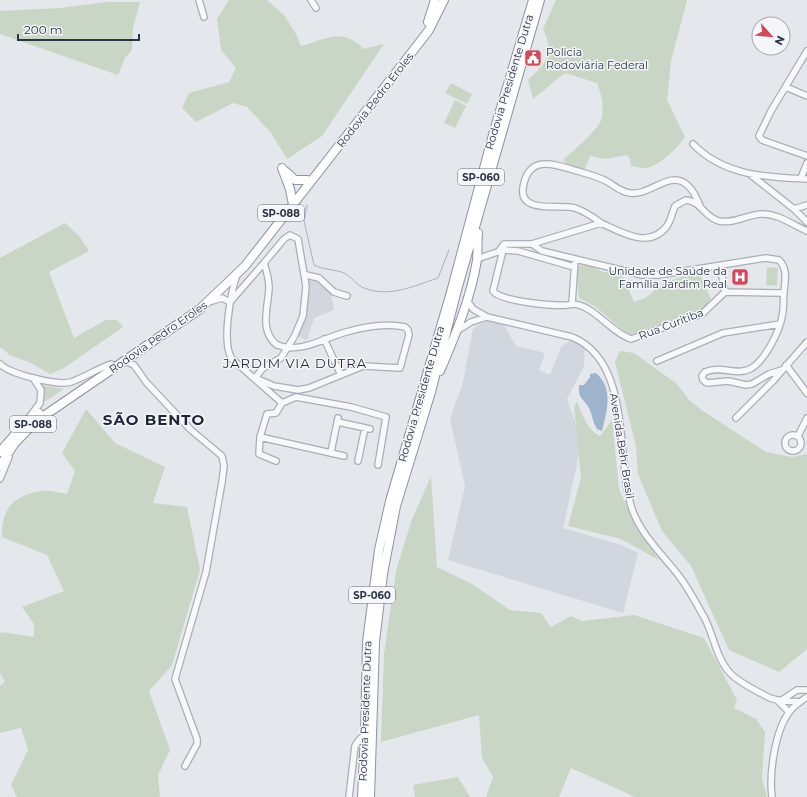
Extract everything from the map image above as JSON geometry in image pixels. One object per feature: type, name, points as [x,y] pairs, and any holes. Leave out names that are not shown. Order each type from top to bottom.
[{"type":"highway","name":"Rodovia Pedro Eroles","points":[[0,452],[24,424],[183,316],[212,293],[242,264],[423,33],[432,14],[435,0]]},
{"type":"highway","name":"Rodovia Pedro Eroles","points":[[0,466],[23,434],[48,413],[208,303],[237,274],[250,260],[429,30],[444,0]]},
{"type":"highway","name":"Rodovia Presidente Dutra","points":[[362,797],[367,642],[373,587],[384,529],[494,131],[533,0]]},
{"type":"highway","name":"Rodovia Presidente Dutra","points":[[370,797],[374,642],[383,574],[396,506],[431,392],[540,0]]},
{"type":"highway","points":[[292,200],[290,189],[282,168],[296,180],[307,180]]},
{"type":"highway","points":[[431,392],[456,331],[467,299],[477,259],[480,213]]},
{"type":"street","points":[[199,0],[204,17]]},
{"type":"street","points":[[311,0],[316,8]]},
{"type":"street","points":[[807,51],[759,136],[762,140],[807,156]]},
{"type":"street","points":[[786,87],[807,96]]},
{"type":"street","points":[[693,144],[712,161],[750,175],[782,178],[804,178],[807,163]]},
{"type":"street","points":[[700,206],[689,200],[678,203],[675,206],[667,226],[662,232],[651,237],[632,237],[573,208],[536,206],[527,202],[524,198],[522,189],[530,171],[537,165],[551,163],[599,178],[630,193],[638,193],[668,181],[677,181],[690,188],[700,206],[708,215],[717,221],[731,222],[754,215],[768,214],[807,231]]},
{"type":"street","points":[[750,175],[794,209],[807,222]]},
{"type":"street","points":[[794,209],[807,205]]},
{"type":"street","points":[[477,259],[502,248],[532,244],[601,223]]},
{"type":"street","points":[[230,302],[284,239],[292,235],[298,239],[306,275],[306,296],[302,316],[288,348],[279,360],[264,368],[255,378]]},
{"type":"street","points":[[532,244],[534,255]]},
{"type":"street","points":[[532,244],[542,251],[622,268],[642,275],[659,275],[770,258],[779,260],[785,270],[780,324],[767,351],[752,368],[739,372],[714,369],[705,372],[702,376],[703,380],[707,383],[728,381],[746,385],[752,384],[769,374],[782,370]]},
{"type":"street","points":[[502,248],[518,250],[574,267]]},
{"type":"street","points":[[502,248],[493,288],[495,294],[513,299],[554,306],[566,306],[572,304],[575,259]]},
{"type":"street","points":[[255,378],[274,386],[298,390],[309,388],[363,366],[399,368],[403,362],[409,335],[408,330],[405,327],[387,326],[357,329],[298,348],[288,348],[277,345],[267,332],[269,289],[264,263]]},
{"type":"street","points":[[720,266],[725,292],[784,293]]},
{"type":"street","points":[[237,274],[230,302],[229,354],[236,364],[255,378],[282,403]]},
{"type":"street","points":[[306,275],[319,278],[334,292],[347,296]]},
{"type":"street","name":"Rua Curitiba","points":[[572,304],[577,304],[596,315],[631,339],[702,314],[725,292]]},
{"type":"street","points":[[208,303],[216,298],[222,298],[230,302]]},
{"type":"street","points":[[467,299],[473,309],[487,317]]},
{"type":"street","points":[[456,331],[471,322],[487,317]]},
{"type":"street","name":"Avenida Behr Brasil","points":[[487,317],[572,337],[582,341],[597,355],[614,390],[629,496],[640,526],[687,587],[709,626],[718,653],[732,675],[779,700]]},
{"type":"street","points":[[657,361],[723,333],[780,324]]},
{"type":"street","points":[[324,339],[341,375]]},
{"type":"street","points":[[736,418],[773,381],[807,342]]},
{"type":"street","points":[[134,365],[137,352]]},
{"type":"street","points":[[124,361],[134,365],[146,382],[191,430],[222,456],[224,462],[222,482],[206,572],[175,679],[197,739],[197,744],[185,766]]},
{"type":"street","points":[[0,364],[13,371],[33,378],[69,382],[111,364]]},
{"type":"street","points":[[786,365],[807,394]]},
{"type":"street","points":[[24,424],[40,400],[41,390],[33,378]]},
{"type":"street","points":[[276,461],[259,454],[260,437],[268,414],[276,413],[282,403],[296,397],[351,407],[386,416],[378,465]]},
{"type":"street","points":[[798,436],[807,418]]},
{"type":"street","points":[[331,452],[338,420],[368,429],[358,461]]},
{"type":"street","points":[[0,479],[10,455],[23,434]]},
{"type":"street","points":[[260,437],[344,456]]},
{"type":"street","points":[[779,700],[797,690],[807,690]]},
{"type":"street","points":[[772,797],[772,776],[780,732],[789,712],[807,697]]},
{"type":"street","points":[[779,700],[800,702]]},
{"type":"street","points":[[779,700],[789,712]]},
{"type":"street","points":[[349,797],[356,743],[365,734]]},
{"type":"shaded area","points":[[309,280],[319,281],[331,294],[334,310],[314,318],[307,340],[297,336],[305,314]]},
{"type":"shaded area","points":[[490,321],[504,325],[516,346],[545,353],[539,370],[550,375],[561,347],[571,340],[585,347],[584,366],[567,399],[575,422],[580,450],[563,528],[619,544],[638,553],[623,613],[448,560],[465,486],[450,419],[463,382],[473,329],[480,324]]},
{"type":"green space","points":[[229,0],[267,0],[284,15],[296,34],[301,46],[326,38],[340,36],[348,38],[364,49],[384,44],[322,136],[287,159],[271,133],[247,107],[233,103],[196,122],[182,108],[189,93],[229,82],[236,68],[221,50],[217,19]]},
{"type":"green space","points":[[556,0],[687,0],[671,61],[667,100],[685,137],[673,151],[657,164],[644,168],[631,166],[630,159],[627,155],[605,159],[590,156],[584,171],[565,163],[564,159],[585,140],[599,124],[603,106],[597,83],[565,73],[533,99],[528,80],[540,68],[547,58],[549,52],[547,38],[543,29]]},
{"type":"green space","points":[[107,2],[140,2],[133,28],[132,50],[125,58],[118,75],[0,34],[0,11],[60,8]]},
{"type":"green space","points":[[451,83],[472,94],[467,104],[445,93]]},
{"type":"green space","points":[[455,100],[466,106],[455,128],[444,123]]},
{"type":"green space","points":[[65,223],[79,236],[89,251],[49,272],[74,338],[106,320],[117,320],[123,327],[64,368],[50,374],[31,363],[10,355],[0,347],[0,258]]},
{"type":"green space","points":[[590,265],[603,272],[621,272],[634,302],[645,298],[664,283],[698,271],[711,299],[704,309],[628,335],[596,307],[579,298],[576,266]]},
{"type":"green space","points":[[767,267],[778,268],[777,286],[766,285]]},
{"type":"green space","points":[[620,351],[634,353],[677,384],[689,400],[703,411],[766,452],[792,457],[807,454],[807,649],[779,672],[729,650],[691,566],[662,531],[638,474],[636,446],[615,362]]},
{"type":"green space","points":[[41,385],[64,389],[43,403],[45,396]]},
{"type":"green space","points":[[577,401],[588,426],[600,436],[612,420],[619,489],[635,525],[659,560],[621,539],[568,526],[581,478],[574,407]]},
{"type":"green space","points":[[86,409],[115,443],[165,467],[153,503],[187,507],[200,570],[172,665],[149,691],[170,750],[158,775],[160,797],[17,797],[11,785],[28,750],[21,728],[0,733],[0,686],[5,682],[0,673],[0,634],[1,632],[34,637],[34,624],[22,607],[64,591],[47,555],[2,537],[4,518],[11,505],[24,496],[42,491],[67,494],[75,471],[62,453]]},
{"type":"green space","points":[[431,476],[437,567],[472,584],[510,610],[541,613],[551,627],[571,616],[582,621],[634,615],[704,638],[737,700],[734,708],[756,719],[765,732],[762,778],[767,797],[635,797],[571,768],[559,797],[486,797],[493,777],[482,758],[479,715],[381,742],[384,654],[396,571],[411,522]]},
{"type":"green space","points":[[458,777],[470,797],[415,797],[413,785]]},
{"type":"water","points":[[596,373],[602,379],[608,400],[602,431],[597,429],[587,404],[579,393],[579,385],[584,385],[590,377],[590,374]]},
{"type":"waterway","points":[[307,205],[304,221],[314,265],[344,273],[358,285],[373,291],[383,292],[401,290],[438,278],[449,250]]},
{"type":"place","name":"Policia Rodoviária Federal","points":[[533,58]]},
{"type":"place","name":"Unidade de Saúde da Família Jardim Real","points":[[740,277]]},
{"type":"district","name":"JARDIM VIA DUTRA","points":[[295,363]]},
{"type":"district","name":"SÃO BENTO","points":[[154,420]]}]
